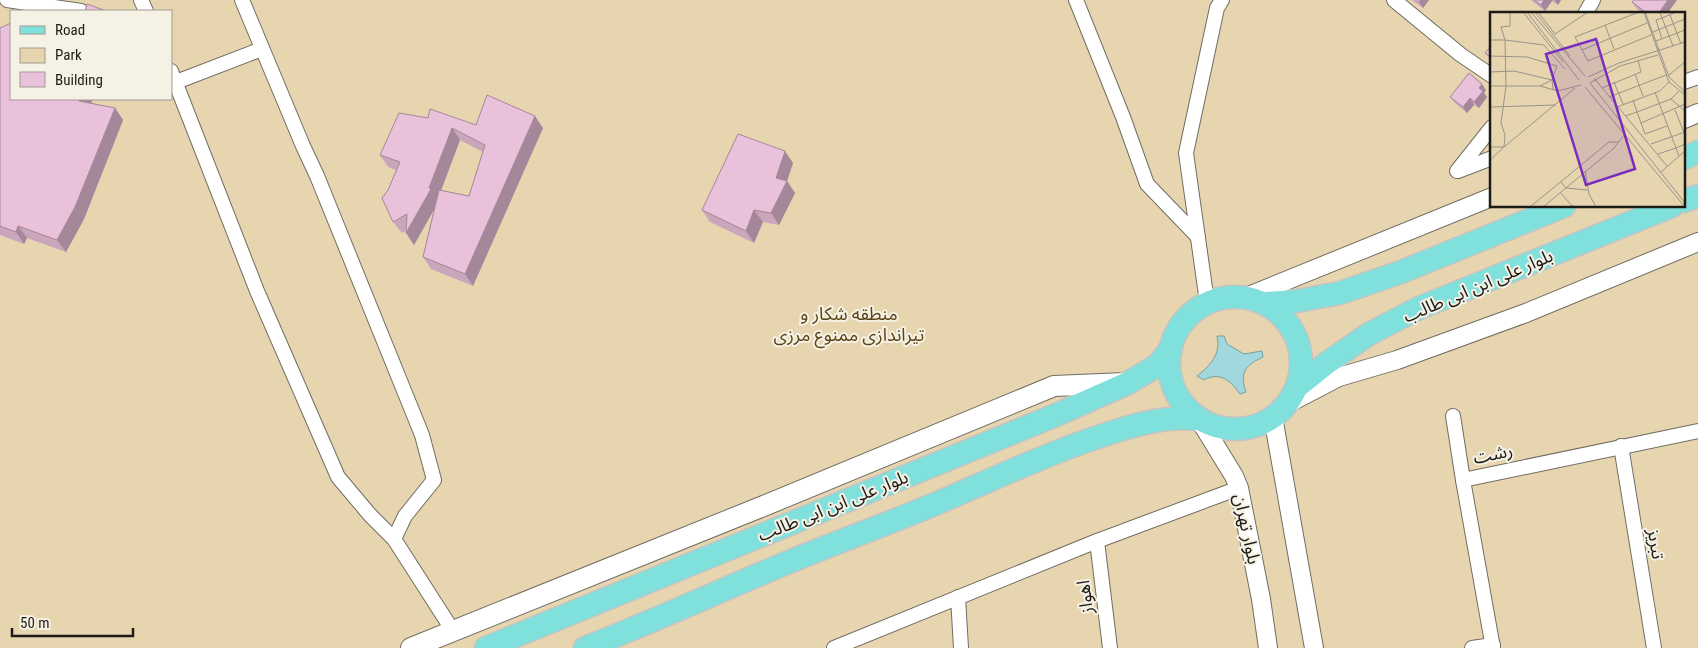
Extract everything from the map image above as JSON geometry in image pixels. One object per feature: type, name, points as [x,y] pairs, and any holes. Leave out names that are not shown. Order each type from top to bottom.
[{"type":"main road","points":[[1686,157],[1698,152]]},
{"type":"main road","points":[[1686,200],[1698,196]]},
{"type":"main road","points":[[1256,300],[1282,314],[1294,330],[1300,348],[1302,368],[1286,403],[1256,426],[1236,429],[1217,427],[1199,419],[1184,405],[1174,388],[1169,368],[1171,348],[1178,329],[1190,314],[1207,302],[1226,296],[1256,300],[1297,301],[1340,292],[1401,272],[1559,208]]},
{"type":"main road","name":"بلوار علی ابن ابی طالب","points":[[1286,403],[1326,363],[1369,334],[1419,308],[1667,208]]},
{"type":"main road","name":"بلوار علی ابن ابی طالب","points":[[486,648],[1038,422],[1128,383],[1158,365],[1171,348]]},
{"type":"main road","points":[[411,648],[1054,386],[1128,383]]},
{"type":"main road","name":"بلوار علی ابن ابی طالب","points":[[585,648],[643,626],[784,564],[934,504],[1061,450],[1116,430],[1157,420],[1181,417],[1199,419]]},
{"type":"street","points":[[7,0],[74,10]]},
{"type":"street","points":[[242,0],[317,176],[422,435],[434,480],[405,516],[394,539]]},
{"type":"street","points":[[1076,0],[1147,184],[1198,237]]},
{"type":"street","points":[[1207,302],[1186,154],[1218,8],[1222,0]]},
{"type":"street","points":[[1394,0],[1460,55],[1490,75]]},
{"type":"street","points":[[1585,12],[1593,0]]},
{"type":"street","points":[[262,49],[173,76],[257,291],[338,477],[370,515],[394,539],[453,631]]},
{"type":"street","points":[[1686,81],[1698,77]]},
{"type":"street","points":[[1686,118],[1698,114]]},
{"type":"street","points":[[1490,130],[1458,171],[1490,159]]},
{"type":"street","points":[[1256,300],[1490,198]]},
{"type":"street","points":[[1314,648],[1286,403],[1340,376],[1397,360],[1517,316],[1698,242]]},
{"type":"street","points":[[1453,416],[1463,480]]},
{"type":"street","name":"بلوار تهران","points":[[1199,419],[1234,476],[1239,488],[1261,599],[1268,648]]},
{"type":"street","name":"رشت","points":[[1493,647],[1463,480],[1698,431]]},
{"type":"street","name":"تبریز","points":[[1621,446],[1654,648]]},
{"type":"street","points":[[834,648],[1097,541],[1239,488]]},
{"type":"street","name":"اهواز","points":[[1097,541],[1110,648]]},
{"type":"street","points":[[958,597],[961,648]]},
{"type":"street","points":[[1472,648],[1493,647]]},
{"type":"green space","name":"منطقه شکار و تیراندازی ممنوع مرزی","points":[[0,0],[1698,0],[1698,648],[0,648]]},
{"type":"water","points":[[1217,336],[1224,336],[1227,344],[1244,354],[1262,351],[1263,357],[1248,366],[1244,374],[1243,379],[1246,392],[1240,394],[1229,381],[1220,377],[1210,377],[1204,380],[1197,376],[1214,359],[1218,348]]},
{"type":"building","points":[[1534,0],[1544,0],[1541,5]]},
{"type":"building","points":[[1634,0],[1668,0],[1659,12],[1645,12],[1632,2]]},
{"type":"building","points":[[87,4],[103,10],[85,10]]},
{"type":"building","points":[[10,23],[10,100],[80,100],[115,108],[75,207],[57,240],[18,226],[16,232],[0,226],[0,28]]},
{"type":"building","points":[[1490,47],[1490,57],[1485,53]]},
{"type":"building","points":[[1469,73],[1482,84],[1479,88],[1483,91],[1474,102],[1470,98],[1463,107],[1450,97]]},
{"type":"building","points":[[487,95],[535,116],[465,274],[423,257],[439,190],[469,196],[485,145],[452,128],[429,188],[431,189],[406,233],[407,214],[393,222],[382,198],[388,190],[400,162],[380,155],[399,113],[428,118],[430,109],[476,125]]},
{"type":"building","points":[[738,134],[785,151],[776,178],[787,181],[771,213],[754,210],[746,231],[702,210]]}]
